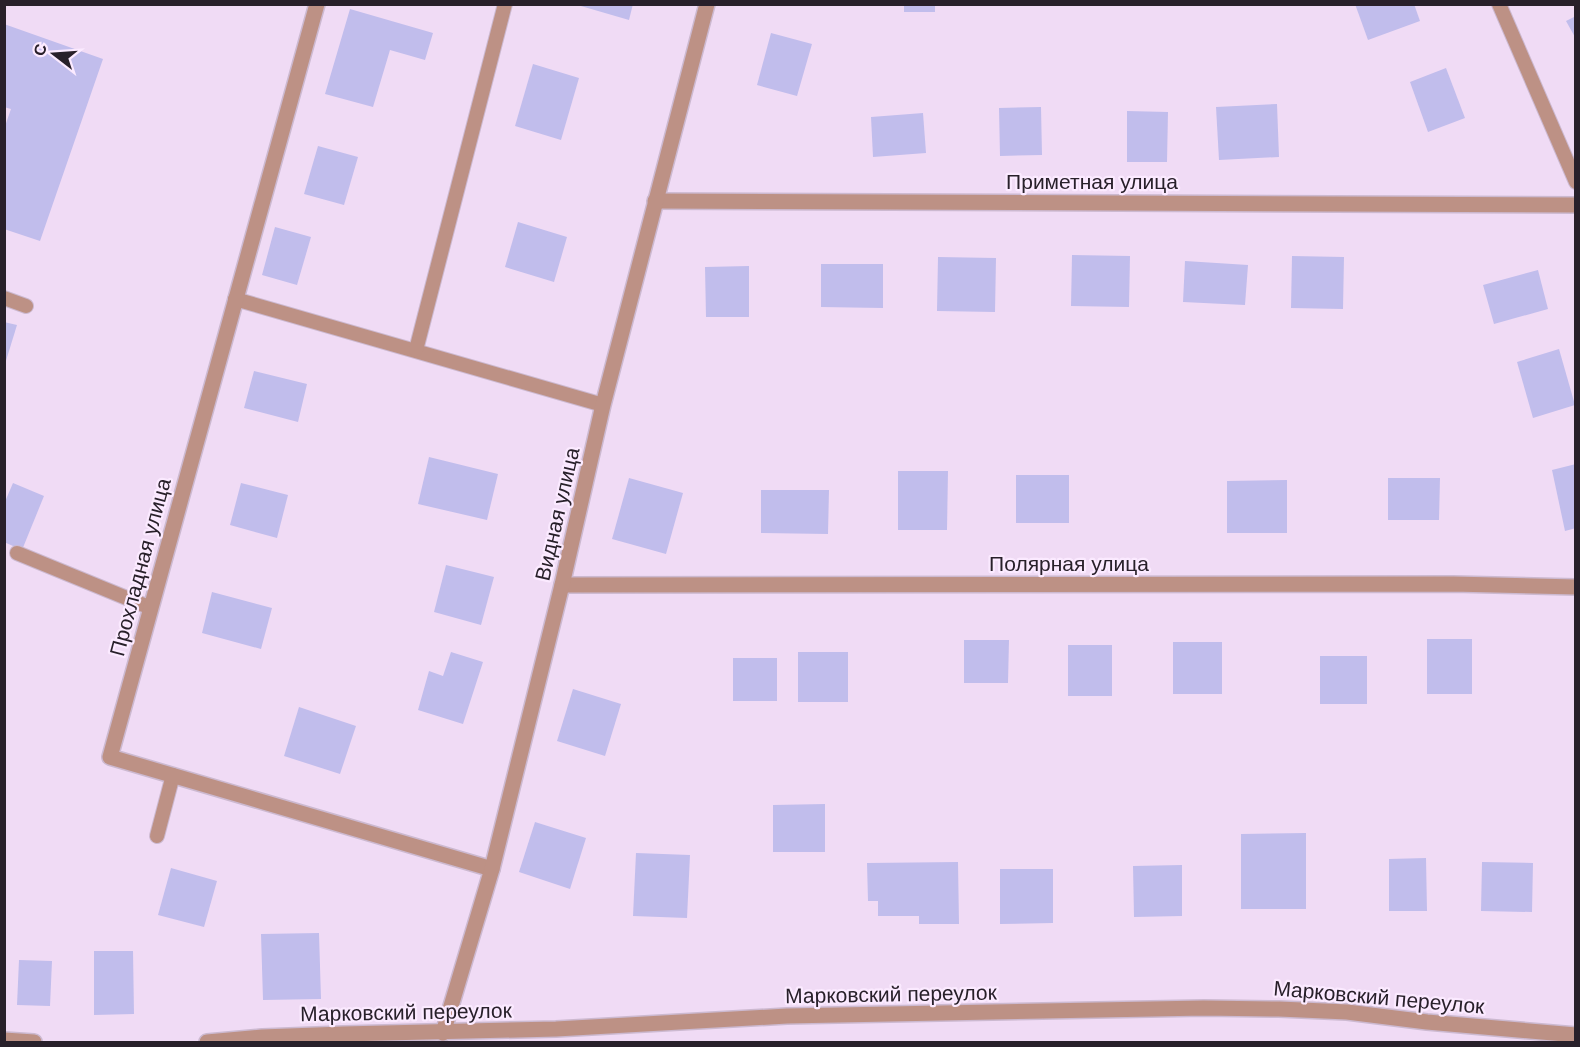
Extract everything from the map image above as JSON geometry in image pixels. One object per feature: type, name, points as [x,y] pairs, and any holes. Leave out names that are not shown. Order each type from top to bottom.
[{"type":"street","name":"Прохладная улица","points":[[317,4],[110,757],[492,868]]},
{"type":"street","name":"Видная улица","points":[[443,1033],[492,868],[562,585],[603,405],[707,4]]},
{"type":"street","name":"Приметная улица","points":[[656,201],[1575,205]]},
{"type":"street","name":"Полярная улица","points":[[562,585],[1453,584],[1575,587]]},
{"type":"street","name":"Марковский переулок","points":[[207,1042],[262,1037],[556,1029],[787,1016],[1215,1008],[1347,1012],[1427,1022],[1575,1035]]},
{"type":"street","points":[[4,1040],[34,1042]]},
{"type":"lane","points":[[416,350],[505,4]]},
{"type":"lane","points":[[1499,4],[1575,182]]},
{"type":"lane","points":[[4,298],[26,306]]},
{"type":"lane","points":[[235,299],[603,405]]},
{"type":"lane","points":[[17,553],[151,608]]},
{"type":"lane","points":[[157,836],[173,775]]},
{"type":"building","points":[[574,4],[633,4],[629,20]]},
{"type":"building","points":[[904,4],[935,4],[935,12],[904,12]]},
{"type":"building","points":[[1355,4],[1414,4],[1420,21],[1368,40]]},
{"type":"building","points":[[350,9],[433,33],[425,60],[390,50],[373,107],[325,94]]},
{"type":"building","points":[[1576,16],[1576,39],[1566,21]]},
{"type":"building","points":[[4,24],[103,59],[40,241],[4,229],[4,129],[11,109],[4,107]]},
{"type":"building","points":[[771,33],[812,44],[797,96],[757,85]]},
{"type":"building","points":[[533,64],[579,78],[561,140],[515,126]]},
{"type":"building","points":[[1446,68],[1465,118],[1428,132],[1410,82]]},
{"type":"building","points":[[1277,104],[1279,157],[1219,160],[1216,107]]},
{"type":"building","points":[[1041,107],[1042,155],[1000,156],[999,108]]},
{"type":"building","points":[[1127,111],[1168,112],[1167,162],[1127,162]]},
{"type":"building","points":[[923,113],[926,153],[873,157],[871,117]]},
{"type":"building","points":[[318,146],[358,157],[344,205],[304,194]]},
{"type":"building","points":[[518,222],[567,237],[554,282],[505,267]]},
{"type":"building","points":[[275,227],[311,237],[297,285],[262,275]]},
{"type":"building","points":[[1072,255],[1130,256],[1129,307],[1071,306]]},
{"type":"building","points":[[1292,256],[1344,257],[1343,309],[1291,308]]},
{"type":"building","points":[[938,257],[996,258],[995,312],[937,311]]},
{"type":"building","points":[[1185,261],[1248,265],[1245,305],[1183,302]]},
{"type":"building","points":[[821,264],[883,264],[883,308],[821,307]]},
{"type":"building","points":[[749,266],[749,317],[706,317],[705,267]]},
{"type":"building","points":[[1538,270],[1548,309],[1494,324],[1483,285]]},
{"type":"building","points":[[4,322],[17,325],[5,364],[4,364]]},
{"type":"building","points":[[1559,349],[1575,405],[1533,418],[1517,362]]},
{"type":"building","points":[[254,371],[307,384],[298,422],[244,408]]},
{"type":"building","points":[[429,457],[498,474],[487,520],[418,504]]},
{"type":"building","points":[[1576,464],[1576,528],[1565,531],[1552,470]]},
{"type":"building","points":[[898,471],[948,471],[947,530],[898,530]]},
{"type":"building","points":[[1016,475],[1069,475],[1069,523],[1016,523]]},
{"type":"building","points":[[629,478],[683,493],[666,554],[612,539]]},
{"type":"building","points":[[1388,478],[1440,478],[1439,520],[1388,520]]},
{"type":"building","points":[[1287,480],[1287,533],[1227,533],[1227,481]]},
{"type":"building","points":[[13,483],[44,496],[22,550],[4,542],[4,504]]},
{"type":"building","points":[[241,483],[288,495],[277,538],[230,525]]},
{"type":"building","points":[[761,490],[829,490],[828,534],[761,533]]},
{"type":"building","points":[[446,565],[494,577],[481,625],[434,612]]},
{"type":"building","points":[[212,592],[272,608],[261,649],[202,633]]},
{"type":"building","points":[[1427,639],[1472,639],[1472,694],[1427,694]]},
{"type":"building","points":[[964,640],[1009,640],[1008,683],[964,683]]},
{"type":"building","points":[[1173,642],[1222,642],[1222,694],[1173,694]]},
{"type":"building","points":[[1068,645],[1112,645],[1112,696],[1068,696]]},
{"type":"building","points":[[451,652],[483,662],[463,724],[418,710],[429,671],[443,676]]},
{"type":"building","points":[[798,652],[848,652],[848,702],[798,702]]},
{"type":"building","points":[[1320,656],[1367,656],[1367,704],[1320,704]]},
{"type":"building","points":[[733,658],[777,658],[777,701],[733,701]]},
{"type":"building","points":[[573,689],[621,704],[605,756],[557,741]]},
{"type":"building","points":[[299,707],[356,726],[340,774],[284,756]]},
{"type":"building","points":[[825,804],[825,852],[773,852],[773,805]]},
{"type":"building","points":[[535,822],[586,838],[570,889],[519,872]]},
{"type":"building","points":[[1306,833],[1306,909],[1241,909],[1241,834]]},
{"type":"building","points":[[636,853],[690,855],[687,918],[633,916]]},
{"type":"building","points":[[1426,858],[1427,911],[1389,911],[1389,859]]},
{"type":"building","points":[[958,862],[959,924],[919,924],[919,916],[878,916],[878,901],[868,901],[867,863]]},
{"type":"building","points":[[1482,862],[1533,863],[1532,912],[1481,911]]},
{"type":"building","points":[[1182,865],[1182,916],[1134,917],[1133,866]]},
{"type":"building","points":[[171,868],[217,881],[204,927],[158,915]]},
{"type":"building","points":[[1000,869],[1053,869],[1053,923],[1000,924]]},
{"type":"building","points":[[319,933],[321,999],[263,1000],[261,934]]},
{"type":"building","points":[[94,951],[133,951],[134,1014],[94,1015]]},
{"type":"building","points":[[19,960],[52,961],[50,1006],[17,1005]]}]
